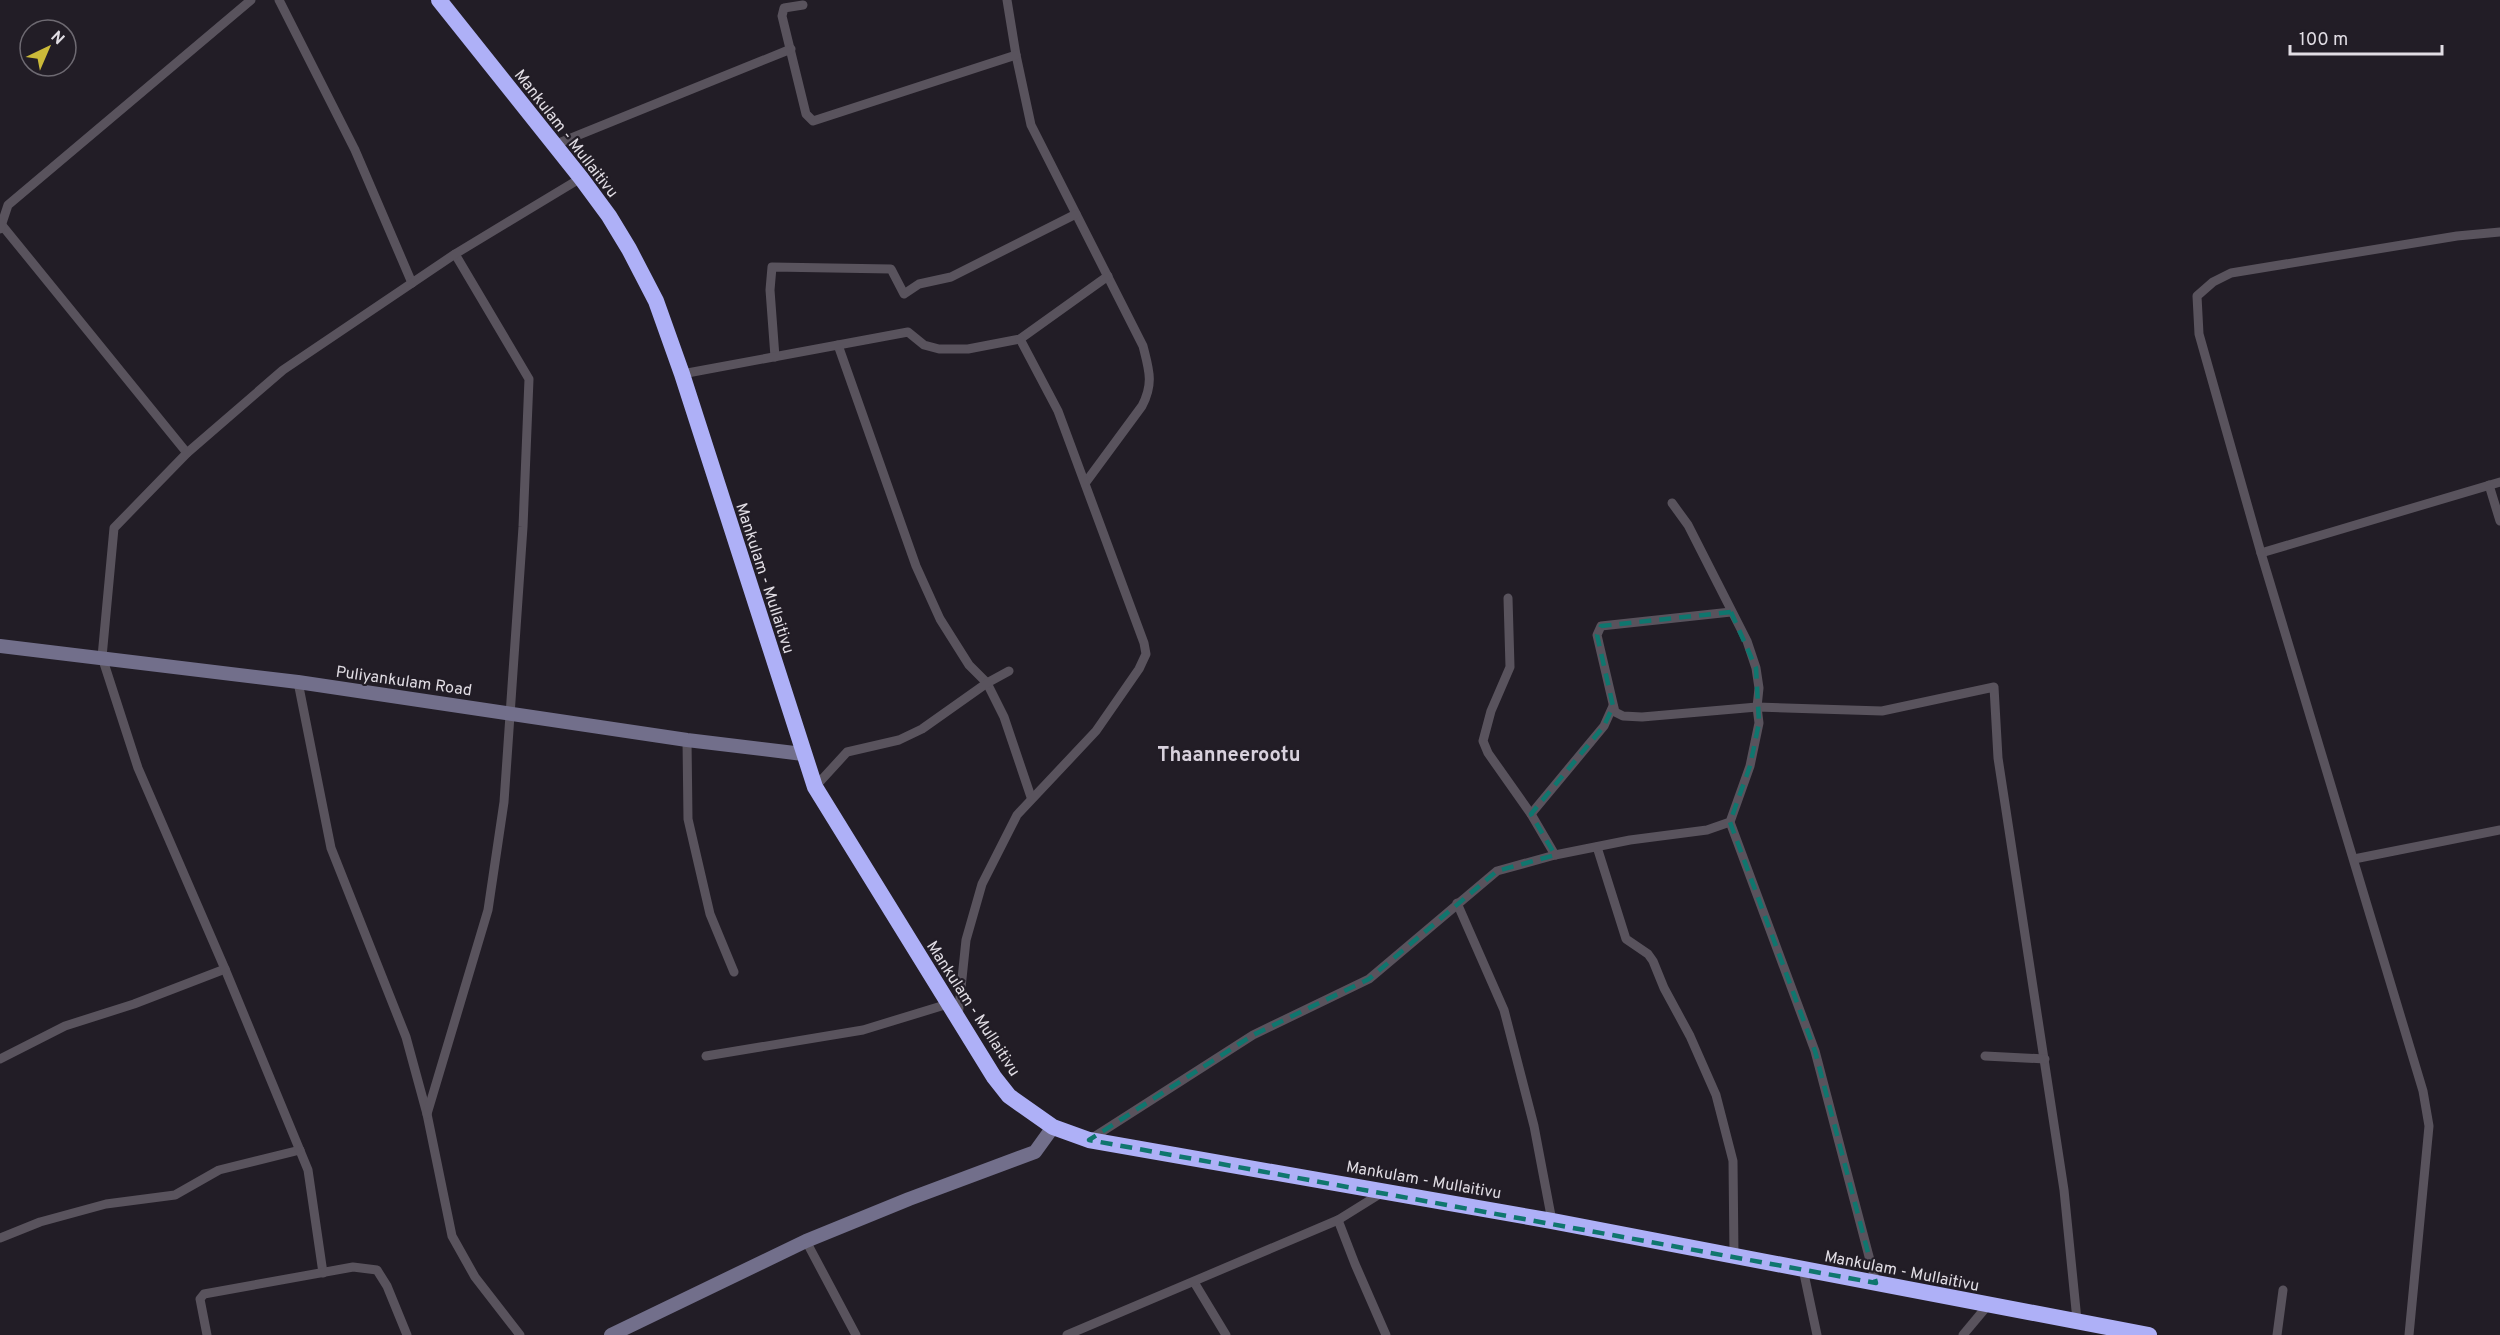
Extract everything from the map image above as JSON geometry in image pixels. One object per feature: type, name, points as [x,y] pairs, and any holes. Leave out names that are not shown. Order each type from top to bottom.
[{"type":"highway","name":"Mankulam - Mullaitivu","points":[[439,0],[581,178],[609,216],[629,249],[656,301],[682,374],[815,787],[994,1077],[1010,1096],[1053,1128],[1089,1140],[1385,1190],[2149,1335]]},
{"type":"main road","name":"Puliyankulam Road","points":[[0,646],[298,682],[687,740],[803,754]]},
{"type":"main road","points":[[611,1335],[806,1241],[909,1199],[1035,1152],[1053,1128]]},
{"type":"street","points":[[187,453],[1,227],[8,205],[251,0]]},
{"type":"street","points":[[279,0],[355,150],[412,283]]},
{"type":"street","points":[[1008,0],[1016,54],[1032,125],[1143,346],[1150,375],[1149,393],[1142,406],[1086,482]]},
{"type":"street","points":[[803,5],[784,8],[782,16],[806,114],[813,121],[1016,54]]},
{"type":"street","points":[[554,145],[791,49]]},
{"type":"street","points":[[323,1273],[308,1170],[225,969],[138,768],[102,657],[114,528],[187,453],[283,370],[455,254],[581,178]]},
{"type":"street","points":[[775,357],[770,290],[772,267],[891,269],[904,294],[919,284],[951,277],[1076,214]]},
{"type":"street","points":[[2409,1335],[2429,1126],[2423,1091],[2261,553],[2199,334],[2197,296],[2213,282],[2231,273],[2446,238],[2500,232]]},
{"type":"street","points":[[427,1114],[488,910],[504,802],[523,527],[529,379],[455,254]]},
{"type":"street","points":[[682,374],[908,332],[924,345],[939,349],[968,349],[1020,339],[1108,276]]},
{"type":"street","points":[[958,1019],[966,940],[982,884],[1017,815],[1096,731],[1139,669],[1146,654],[1086,482],[1058,411],[1020,339]]},
{"type":"street","points":[[838,345],[916,566],[940,619],[969,665],[987,683],[1004,717],[1032,797]]},
{"type":"street","points":[[2261,553],[2500,482]]},
{"type":"street","points":[[2489,485],[2500,521]]},
{"type":"street","points":[[1672,503],[1688,525],[1747,640],[1756,668],[1759,688],[1757,707],[1759,723],[1750,766],[1730,822],[1815,1051],[1876,1283]]},
{"type":"street","points":[[1508,598],[1510,667],[1491,711],[1483,741],[1488,753],[1531,814],[1555,855]]},
{"type":"street","points":[[1731,612],[1600,626],[1597,635],[1615,712],[1623,716],[1642,717],[1757,707],[1882,711],[1994,687],[1998,758],[2064,1190],[2077,1320]]},
{"type":"street","points":[[815,787],[847,752],[899,740],[922,729],[987,683],[1009,671]]},
{"type":"street","points":[[298,682],[331,848],[406,1037],[427,1114],[452,1236],[475,1277],[519,1335]]},
{"type":"street","points":[[1531,814],[1604,726],[1613,706]]},
{"type":"street","points":[[687,740],[688,819],[710,914],[734,972]]},
{"type":"street","points":[[1089,1140],[1253,1035],[1369,980],[1497,871],[1555,855],[1707,830],[1730,822]]},
{"type":"street","points":[[2354,859],[2500,830]]},
{"type":"street","points":[[1598,847],[1626,939],[1648,954],[1653,961],[1716,1095],[1733,1161],[1734,1256]]},
{"type":"street","points":[[1457,903],[1504,1010],[1534,1126],[1552,1221]]},
{"type":"street","points":[[0,1059],[65,1026],[134,1004],[225,969]]},
{"type":"street","points":[[706,1056],[862,1030],[948,1004]]},
{"type":"street","points":[[1985,1056],[2045,1059]]},
{"type":"street","points":[[0,1238],[40,1221],[106,1204],[175,1195],[219,1170],[300,1150]]},
{"type":"street","points":[[1067,1335],[1082,1332],[1338,1220],[1385,1190]]},
{"type":"street","points":[[1338,1220],[1386,1335]]},
{"type":"street","points":[[806,1241],[856,1335]]},
{"type":"street","points":[[207,1335],[200,1306],[200,1299],[204,1294],[353,1267],[377,1270],[387,1286],[407,1335]]},
{"type":"street","points":[[1803,1269],[1817,1335]]},
{"type":"street","points":[[1194,1282],[1226,1335]]},
{"type":"street","points":[[2277,1335],[2283,1290]]},
{"type":"street","points":[[1963,1335],[1988,1305]]},
{"type":"highlighted area","points":[[1731,612],[1756,668],[1759,723],[1750,766],[1730,822],[1815,1051],[1876,1283],[1089,1140],[1253,1035],[1369,979],[1497,871],[1555,855],[1531,814],[1604,726],[1613,706],[1597,635],[1601,626]]},
{"type":"district","name":"Thaanneerootu","points":[[1229,754]]}]
